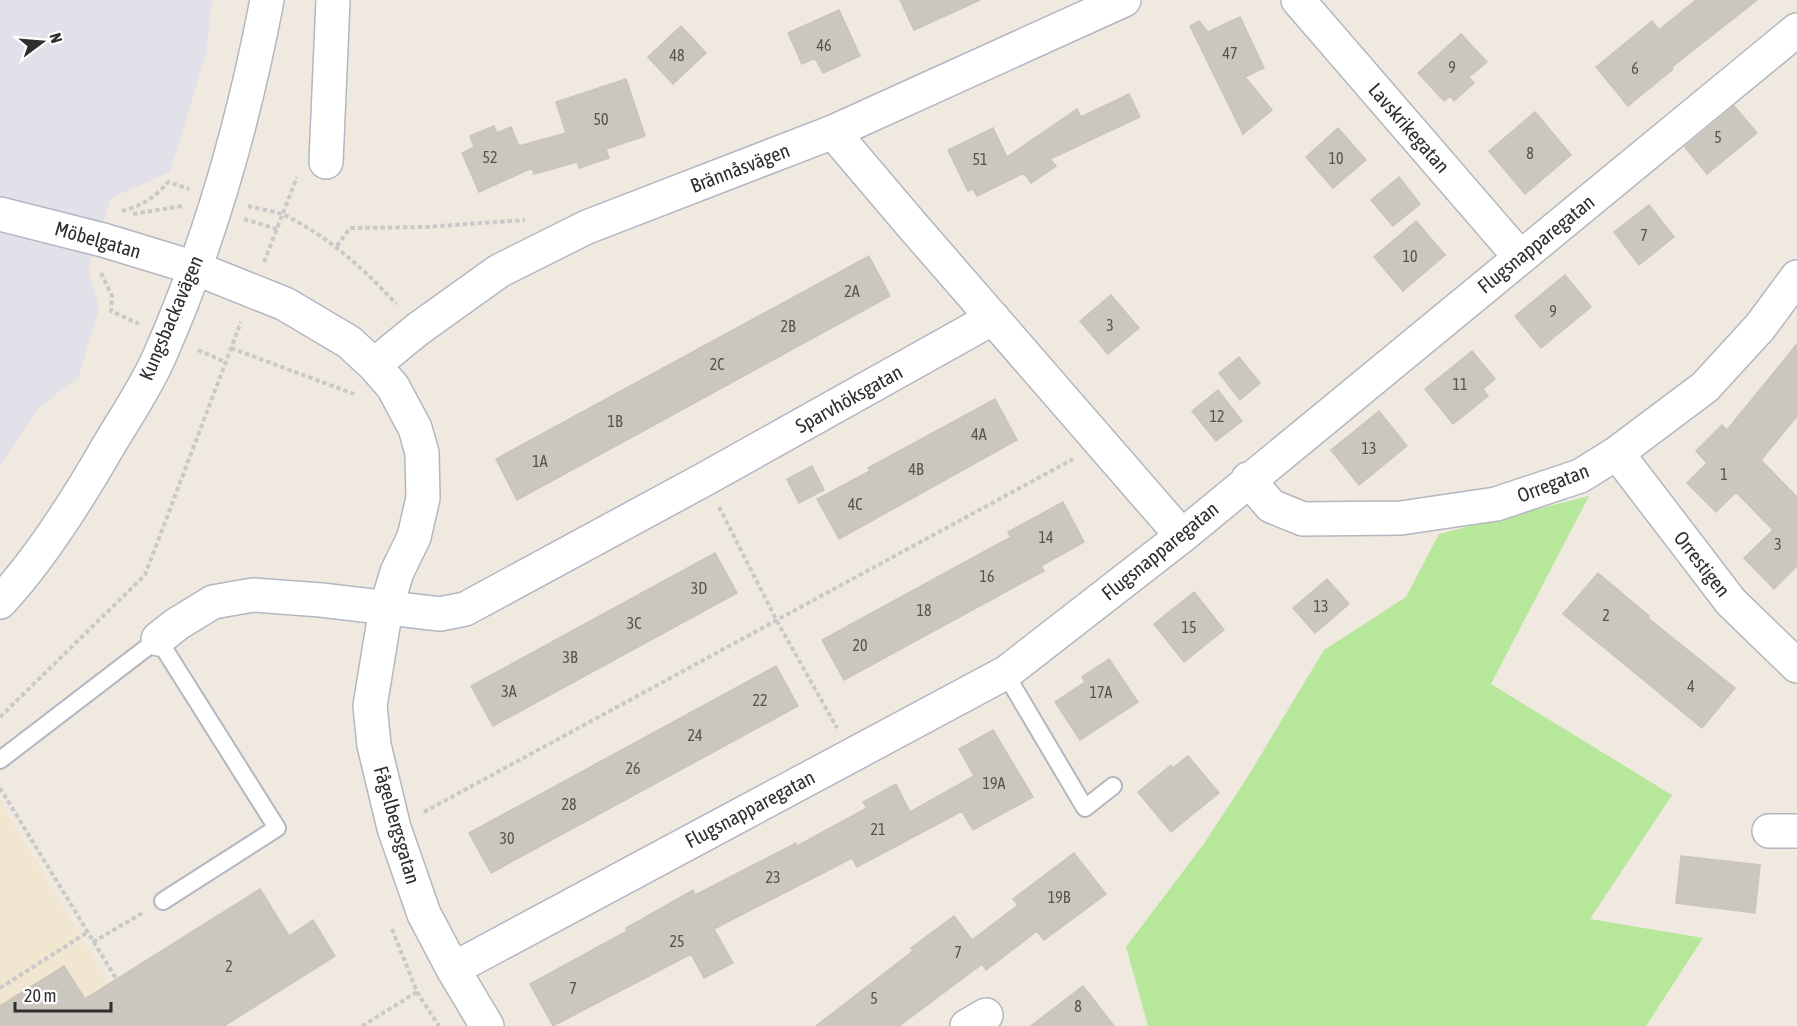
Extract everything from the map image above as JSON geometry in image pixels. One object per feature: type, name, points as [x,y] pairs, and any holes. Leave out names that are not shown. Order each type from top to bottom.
[{"type":"street","name":"Kungsbackavägen","points":[[0,602],[12,590],[90,478],[159,357],[195,268],[226,172],[255,65],[267,0]]},
{"type":"street","points":[[312,167],[333,0]]},
{"type":"street","name":"Brännåsvägen","points":[[374,365],[418,329],[499,271],[587,227],[833,132],[1124,0]]},
{"type":"street","name":"Lavskrikegatan","points":[[1298,0],[1520,257]]},
{"type":"street","name":"Flugsnapparegatan","points":[[453,969],[1005,673],[1182,536],[1248,479],[1797,30]]},
{"type":"street","points":[[833,132],[1182,536]]},
{"type":"street","name":"Möbelgatan","points":[[0,214],[114,243],[195,268]]},
{"type":"street","name":"Fågelbergsgatan","points":[[195,268],[285,304],[349,342],[393,387],[415,428],[422,453],[423,498],[414,537],[397,572],[386,608],[370,706],[374,745],[394,828],[424,914],[487,1026]]},
{"type":"street","name":"Orregatan","points":[[1248,479],[1270,506],[1302,519],[1401,518],[1496,504],[1580,476],[1617,453],[1705,387],[1760,327],[1797,277]]},
{"type":"street","name":"Sparvhöksgatan","points":[[705,479],[993,318]]},
{"type":"street","name":"Orrestigen","points":[[1617,453],[1731,602],[1797,666]]},
{"type":"street","points":[[158,639],[177,624],[213,602],[253,595],[321,600],[440,614],[465,609],[705,479]]},
{"type":"lane","points":[[0,760],[158,639],[277,828],[163,901]]},
{"type":"lane","points":[[1005,673],[1085,808],[1113,786]]},
{"type":"path","points":[[0,717],[145,575],[253,291],[312,167]]},
{"type":"path","points":[[418,329],[376,282],[337,246],[350,228],[425,227],[526,220]]},
{"type":"path","points":[[114,243],[100,272],[112,296],[111,311],[225,362]]},
{"type":"path","points":[[394,828],[1101,444]]},
{"type":"path","points":[[705,479],[777,621],[852,754]]},
{"type":"path","points":[[0,788],[145,1026]]},
{"type":"path","points":[[93,942],[163,901]]},
{"type":"path","points":[[0,988],[88,932]]},
{"type":"path","points":[[362,1026],[417,992]]},
{"type":"shaded area","points":[[0,0],[212,0],[206,54],[170,172],[111,198],[88,269],[99,309],[78,378],[39,407],[0,465]]},
{"type":"shaded area","points":[[0,800],[134,1026],[0,1026]]},
{"type":"green space","points":[[1589,496],[1491,684],[1672,795],[1590,919],[1703,938],[1646,1026],[1148,1026],[1126,947],[1203,845],[1247,778],[1324,650],[1406,597],[1439,534]]},
{"type":"building","points":[[900,0],[980,0],[914,30]]},
{"type":"building","points":[[1696,0],[1757,0],[1672,67],[1673,69],[1628,106],[1596,67],[1652,21],[1659,30]]},
{"type":"building","points":[[839,10],[860,56],[823,73],[815,58],[802,64],[788,33]]},
{"type":"building","points":[[1240,17],[1264,68],[1245,77],[1272,110],[1243,134],[1190,26],[1199,21],[1208,32]]},
{"type":"building","points":[[681,26],[706,53],[673,84],[648,57]]},
{"type":"building","points":[[1461,34],[1487,62],[1469,77],[1474,83],[1454,101],[1450,96],[1444,101],[1418,73]]},
{"type":"building","points":[[626,79],[645,136],[606,149],[609,158],[579,168],[577,162],[534,174],[532,168],[479,192],[462,153],[474,147],[470,136],[494,126],[497,133],[511,127],[519,146],[566,133],[556,102]]},
{"type":"building","points":[[1129,94],[1140,117],[1050,159],[1056,166],[1031,183],[1024,173],[977,196],[973,189],[968,191],[948,150],[993,128],[1007,157],[1077,109],[1081,117]]},
{"type":"building","points":[[1734,106],[1757,133],[1707,174],[1685,147]]},
{"type":"building","points":[[1535,112],[1571,155],[1525,194],[1489,151]]},
{"type":"building","points":[[1338,128],[1366,160],[1333,188],[1306,157]]},
{"type":"building","points":[[1399,177],[1420,204],[1393,226],[1371,200]]},
{"type":"building","points":[[1649,205],[1674,237],[1639,265],[1614,232]]},
{"type":"building","points":[[1416,221],[1445,255],[1403,291],[1374,257]]},
{"type":"building","points":[[869,256],[890,296],[517,500],[496,459]]},
{"type":"building","points":[[1565,275],[1591,307],[1541,348],[1515,316]]},
{"type":"building","points":[[1111,295],[1139,328],[1108,354],[1080,321]]},
{"type":"building","points":[[1797,344],[1797,416],[1761,460],[1797,497],[1797,566],[1774,589],[1744,558],[1773,530],[1736,492],[1716,512],[1687,483],[1707,463],[1696,451],[1722,425],[1727,430]]},
{"type":"building","points":[[1472,351],[1495,379],[1483,389],[1488,396],[1453,424],[1425,389]]},
{"type":"building","points":[[1239,357],[1260,383],[1240,400],[1219,373]]},
{"type":"building","points":[[1218,390],[1242,421],[1216,441],[1192,411]]},
{"type":"building","points":[[995,399],[1017,440],[839,539],[817,499],[870,471],[868,468]]},
{"type":"building","points":[[1379,411],[1407,446],[1359,485],[1331,450]]},
{"type":"building","points":[[812,466],[824,490],[799,503],[787,479]]},
{"type":"building","points":[[1063,502],[1084,542],[1041,566],[1044,571],[844,680],[822,640],[1011,537],[1008,532]]},
{"type":"building","points":[[715,553],[737,593],[493,726],[471,686]]},
{"type":"building","points":[[1598,573],[1649,616],[1648,618],[1735,688],[1702,728],[1563,614]]},
{"type":"building","points":[[1327,579],[1349,604],[1315,633],[1293,608]]},
{"type":"building","points":[[1194,592],[1224,630],[1184,662],[1154,624]]},
{"type":"building","points":[[1109,659],[1138,702],[1080,740],[1055,702],[1085,682],[1082,677]]},
{"type":"building","points":[[776,666],[798,706],[491,873],[469,833]]},
{"type":"building","points":[[993,730],[1033,797],[973,830],[962,811],[857,867],[852,858],[714,929],[733,963],[704,978],[691,954],[553,1026],[530,984],[627,931],[626,928],[693,890],[695,895],[796,843],[797,846],[867,808],[863,802],[896,784],[910,812],[974,776],[959,749]]},
{"type":"building","points":[[1188,756],[1219,793],[1171,832],[1138,792],[1171,765],[1173,768]]},
{"type":"building","points":[[1074,853],[1106,894],[1044,940],[1037,931],[986,970],[982,964],[899,1026],[816,1026],[913,951],[911,948],[954,916],[972,940],[1018,905],[1013,899]]},
{"type":"building","points":[[1681,856],[1760,865],[1755,913],[1676,903]]},
{"type":"building","points":[[260,889],[289,936],[313,920],[335,956],[224,1026],[0,1026],[0,1006],[64,966],[85,999]]},
{"type":"building","points":[[1083,986],[1114,1026],[1031,1026]]}]
